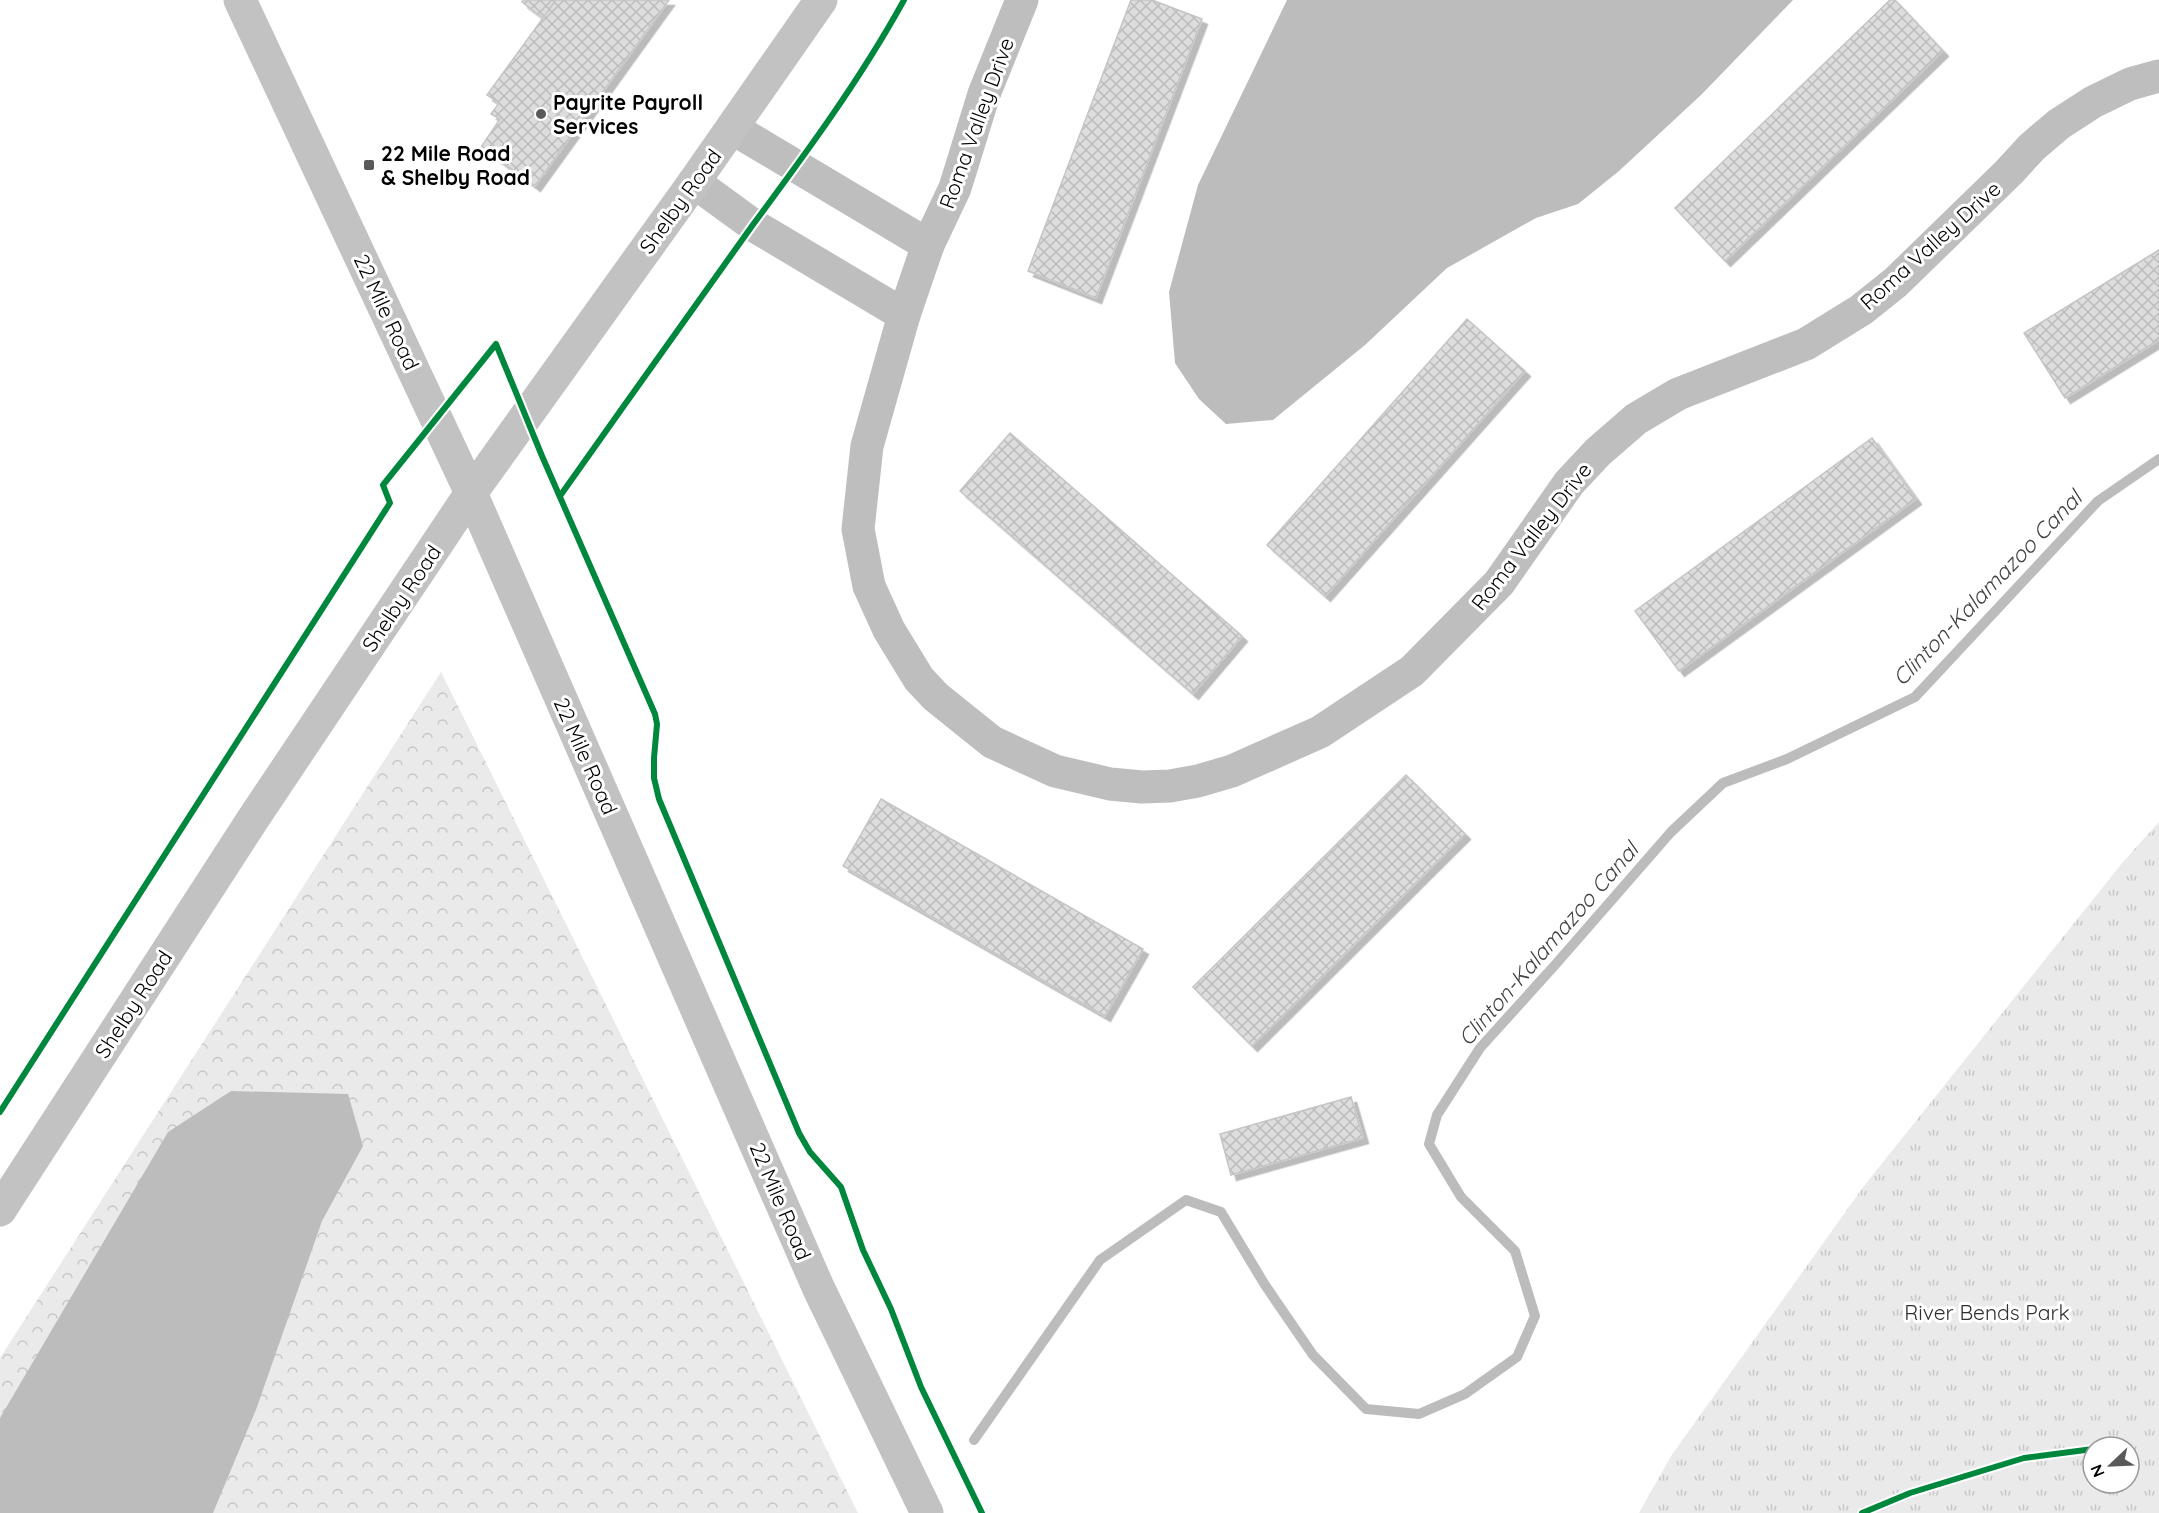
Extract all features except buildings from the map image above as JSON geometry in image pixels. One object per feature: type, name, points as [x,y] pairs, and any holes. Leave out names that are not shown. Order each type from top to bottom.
[{"type":"street","name":"22 Mile Road","points":[[240,0],[471,493],[818,1287],[927,1513]]},
{"type":"street","name":"Shelby Road","points":[[0,1210],[253,819],[471,493],[694,182],[821,0]]},
{"type":"street","name":"Roma Valley Drive","points":[[1022,0],[984,94],[955,188],[928,245],[904,315],[867,446],[858,529],[869,586],[889,630],[924,685],[936,697],[992,742],[1055,771],[1110,784],[1142,787],[1170,786],[1232,771],[1320,732],[1412,671],[1499,583],[1569,483],[1598,452],[1636,419],[1678,394],[1806,344],[1861,310],[1896,282],[2032,147],[2059,124],[2093,102],[2130,84],[2159,76]]},
{"type":"street","points":[[732,128],[928,245]]},
{"type":"street","points":[[694,182],[753,225],[904,315]]},
{"type":"path","points":[[921,1387],[982,1513]]},
{"type":"green space","points":[[441,672],[858,1513],[0,1513],[0,1358]]},
{"type":"green space","name":"River Bends Park","points":[[2159,822],[2159,1513],[1639,1513],[1671,1456],[1864,1186],[2123,862]]},
{"type":"shaded area","points":[[1287,0],[1793,0],[1701,95],[1619,171],[1578,204],[1536,218],[1447,268],[1365,345],[1273,420],[1226,424],[1199,399],[1175,363],[1169,292],[1198,185]]},
{"type":"shaded area","points":[[231,1091],[348,1094],[363,1146],[322,1221],[257,1407],[213,1513],[0,1513],[0,1418],[168,1132]]},
{"type":"waterway","name":"Clinton-Kalamazoo Canal","points":[[974,1440],[1100,1260],[1186,1200],[1221,1212],[1265,1285],[1313,1355],[1366,1409],[1419,1414],[1465,1394],[1517,1357],[1535,1316],[1515,1251],[1461,1197],[1429,1144],[1437,1115],[1480,1048],[1671,832],[1723,783],[1787,759],[1915,697],[2098,501],[2159,459]]},
{"type":"cycle path","points":[[560,496],[832,116],[904,0]]},
{"type":"cycle path","points":[[0,1112],[390,503],[383,485],[496,344],[542,456],[655,714],[657,724],[654,778],[659,799],[799,1133],[810,1152],[841,1187],[863,1250],[891,1309],[921,1387],[982,1513]]},
{"type":"cycle path","points":[[1862,1513],[1910,1493],[2024,1458],[2081,1451]]},
{"type":"place","name":"Payrite Payroll Services","points":[[541,114]]},
{"type":"place","name":"22 Mile Road & Shelby Road","points":[[369,165]]}]
